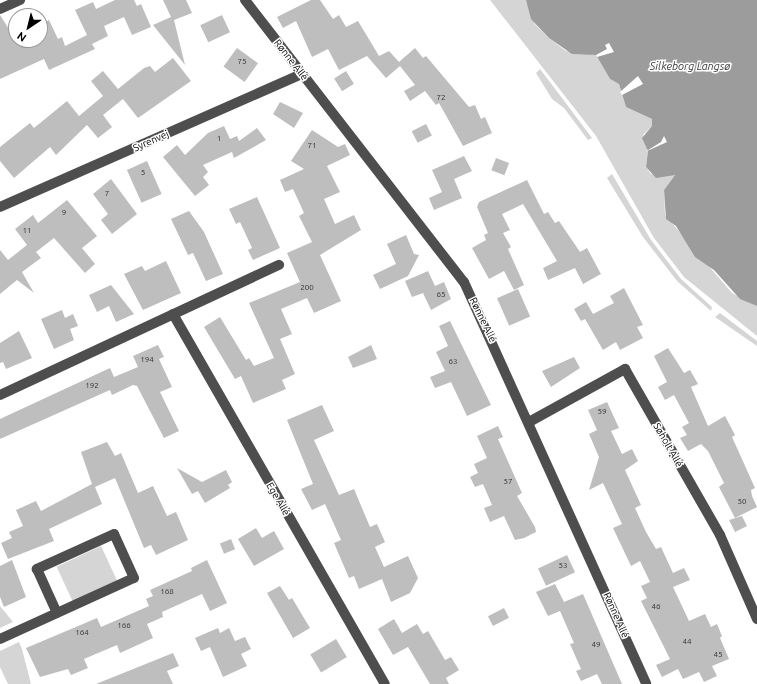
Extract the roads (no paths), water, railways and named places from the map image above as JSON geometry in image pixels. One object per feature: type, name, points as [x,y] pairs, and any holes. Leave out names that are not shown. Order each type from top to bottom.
[{"type":"street","points":[[0,9],[20,0]]},
{"type":"street","name":"Rønne Allé","points":[[245,0],[441,248],[464,282],[529,422],[646,684]]},
{"type":"street","name":"Syrenvej","points":[[0,207],[302,74]]},
{"type":"street","points":[[0,395],[279,265]]},
{"type":"street","name":"Ege Allé","points":[[173,314],[385,684]]},
{"type":"street","name":"Søholt Allé","points":[[529,422],[625,369],[720,535],[757,619]]},
{"type":"street","points":[[0,639],[134,578],[114,534],[37,569],[57,613]]},
{"type":"water","name":"Silkeborg Langsø","points":[[526,0],[757,0],[757,306],[740,299],[714,270],[695,257],[676,226],[666,219],[664,190],[675,175],[656,178],[646,167],[648,151],[642,138],[652,126],[652,119],[626,107],[619,84],[610,79],[596,55],[572,54],[549,38],[531,19]]}]
